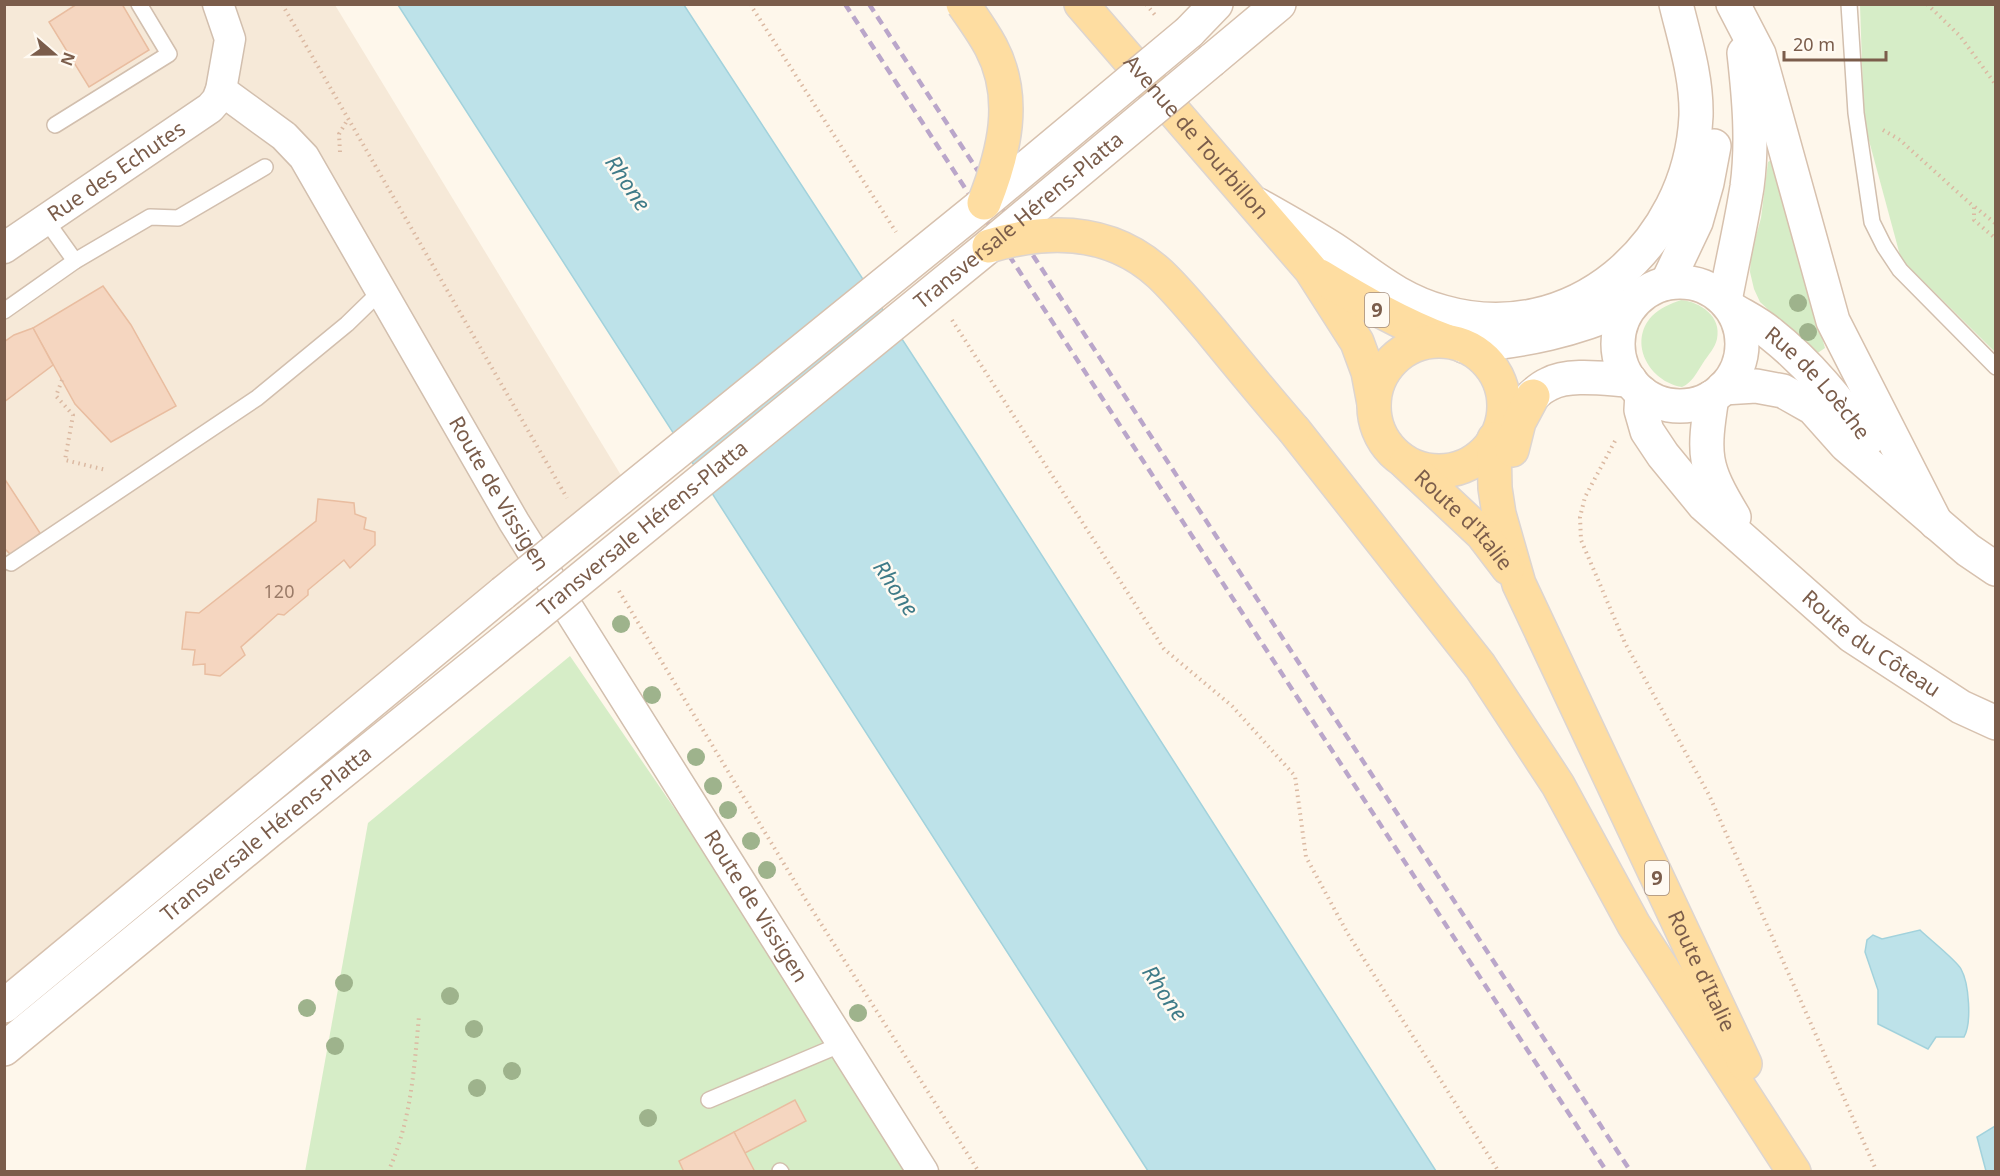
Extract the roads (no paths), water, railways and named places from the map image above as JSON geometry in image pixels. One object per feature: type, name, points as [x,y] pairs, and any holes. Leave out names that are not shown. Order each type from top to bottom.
[{"type":"main road","points":[[963,4],[991,46],[1006,100],[1003,145],[984,203]]},
{"type":"main road","name":"Avenue de Tourbillon","points":[[1081,4],[1311,270],[1357,342],[1368,372],[1374,404]]},
{"type":"main road","name":"Transversale Hérens-Platta","points":[[4,1006],[503,593],[984,203],[1189,32],[1216,4]]},
{"type":"main road","name":"Transversale Hérens-Platta","points":[[4,1049],[989,246],[1279,4]]},
{"type":"main road","points":[[1248,198],[1334,250],[1392,291],[1417,304],[1470,318],[1496,319],[1548,312],[1570,305],[1607,284],[1627,268],[1647,247],[1675,204],[1685,180],[1692,152],[1696,117],[1695,83],[1676,4]]},
{"type":"main road","points":[[1667,283],[1696,222],[1716,139],[1716,113],[1711,72],[1701,36],[1682,4]]},
{"type":"main road","points":[[1728,305],[1747,187],[1750,144],[1749,94],[1736,10]]},
{"type":"main road","points":[[1736,10],[1759,54],[1772,95],[1833,321],[1936,523]]},
{"type":"main road","points":[[989,246],[1032,235],[1077,235],[1114,245],[1140,258],[1172,286],[1294,430],[1480,666],[1558,785],[1634,925],[1795,1172]]},
{"type":"main road","name":"Avenue de Tourbillon","points":[[1311,270],[1414,329],[1455,344]]},
{"type":"main road","points":[[1455,344],[1506,343],[1547,335],[1630,306],[1647,291],[1667,283],[1685,281],[1710,290],[1728,305],[1740,327],[1741,356],[1735,373],[1717,393],[1694,404],[1676,406],[1658,402],[1636,387],[1621,363],[1618,343],[1622,324],[1630,306]]},
{"type":"main road","name":"Rue de Loèche","points":[[1728,305],[1770,332],[1811,370],[1838,400],[1870,444],[1881,475]]},
{"type":"main road","points":[[1495,437],[1502,420],[1504,407],[1499,382],[1494,370],[1475,352],[1437,340],[1420,344],[1396,357],[1388,365],[1377,386],[1374,404],[1380,433],[1386,443],[1403,460],[1425,470],[1436,471],[1460,467],[1482,454],[1533,396],[1548,384],[1566,379],[1636,387]]},
{"type":"main road","name":"Rue de Loèche","points":[[1717,393],[1756,386],[1784,391],[1813,408],[1846,445],[1968,550],[1995,568]]},
{"type":"main road","name":"Route du Côteau","points":[[1636,387],[1647,431],[1704,506],[1852,636],[1961,707],[1995,723]]},
{"type":"main road","name":"Route du Côteau","points":[[1717,393],[1706,449],[1710,473],[1715,487],[1755,550]]},
{"type":"main road","name":"Route d'Italie","points":[[1533,396],[1519,422],[1512,448],[1510,466],[1516,512],[1592,739]]},
{"type":"main road","name":"Route d'Italie","points":[[1495,437],[1495,488],[1499,514],[1519,584],[1795,1172]]},
{"type":"main road","name":"Route d'Italie","points":[[1403,460],[1482,534],[1519,584]]},
{"type":"street","points":[[218,4],[230,39],[221,90]]},
{"type":"street","name":"Rue des Echutes","points":[[4,248],[210,108],[217,100],[221,90]]},
{"type":"street","name":"Route de Vissigen","points":[[221,90],[284,135],[304,157],[514,522],[923,1172]]},
{"type":"street","points":[[4,1059],[70,996]]},
{"type":"lane","points":[[55,125],[170,54],[139,4]]},
{"type":"lane","points":[[1849,4],[1858,129],[1872,222],[1900,270],[1995,368]]},
{"type":"lane","points":[[4,311],[75,261],[150,217],[178,218],[265,167]]},
{"type":"lane","points":[[45,219],[75,261]]},
{"type":"lane","points":[[11,563],[257,398],[347,324],[381,291]]},
{"type":"lane","points":[[709,1100],[842,1044]]},
{"type":"water","name":"Rhone","points":[[398,5],[684,5],[977,454],[1436,1171],[1148,1171]]},
{"type":"water","points":[[1920,930],[1961,969],[1966,984],[1968,1003],[1968,1022],[1964,1037],[1936,1037],[1928,1049],[1878,1024],[1878,990],[1865,952],[1867,940],[1873,935],[1882,939]]},
{"type":"water","points":[[1995,1126],[1995,1171],[1986,1171],[1977,1137]]},
{"type":"railway","points":[[845,4],[1607,1172]]},
{"type":"railway","points":[[869,4],[1631,1172]]}]
